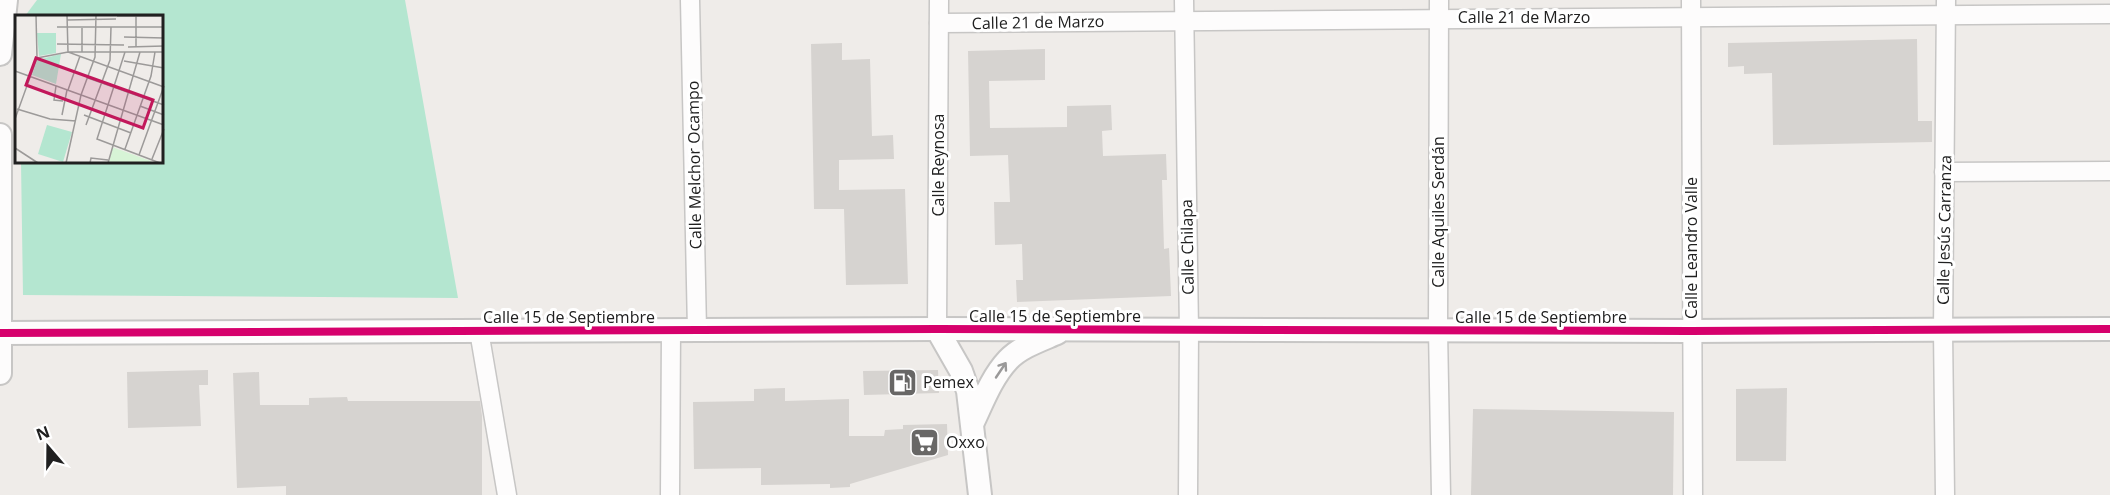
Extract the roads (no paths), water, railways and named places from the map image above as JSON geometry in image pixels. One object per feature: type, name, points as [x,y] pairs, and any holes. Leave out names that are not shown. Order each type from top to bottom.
[{"type":"street","points":[[0,54],[6,0]]},
{"type":"street","name":"Calle Melchor Ocampo","points":[[690,0],[697,330]]},
{"type":"street","name":"Calle Reynosa","points":[[937,329],[939,0]]},
{"type":"street","name":"Calle Chilapa","points":[[1184,0],[1189,330],[1188,495]]},
{"type":"street","name":"Calle 21 de Marzo","points":[[939,23],[1184,21],[1439,9],[1946,7],[2110,14]]},
{"type":"street","name":"Calle Jesús Carranza","points":[[1945,495],[1943,331],[1946,7]]},
{"type":"street","name":"Calle Leandro Valle","points":[[1691,8],[1693,495]]},
{"type":"street","name":"Calle Aquiles Serdán","points":[[1439,9],[1438,330],[1441,495]]},
{"type":"street","points":[[0,135],[0,373]]},
{"type":"street","points":[[1944,172],[2110,171]]},
{"type":"street","points":[[937,329],[961,371],[968,391],[980,495]]},
{"type":"street","name":"Calle 15 de Septiembre","points":[[0,333],[937,329],[1691,331],[2110,329]]},
{"type":"street","points":[[973,422],[992,383],[1009,358],[1028,346],[1065,329]]},
{"type":"street","points":[[670,495],[671,330]]},
{"type":"street","points":[[479,331],[507,495]]},
{"type":"place","name":"Pemex","points":[[902,382]]},
{"type":"place","name":"Oxxo","points":[[925,442]]}]
